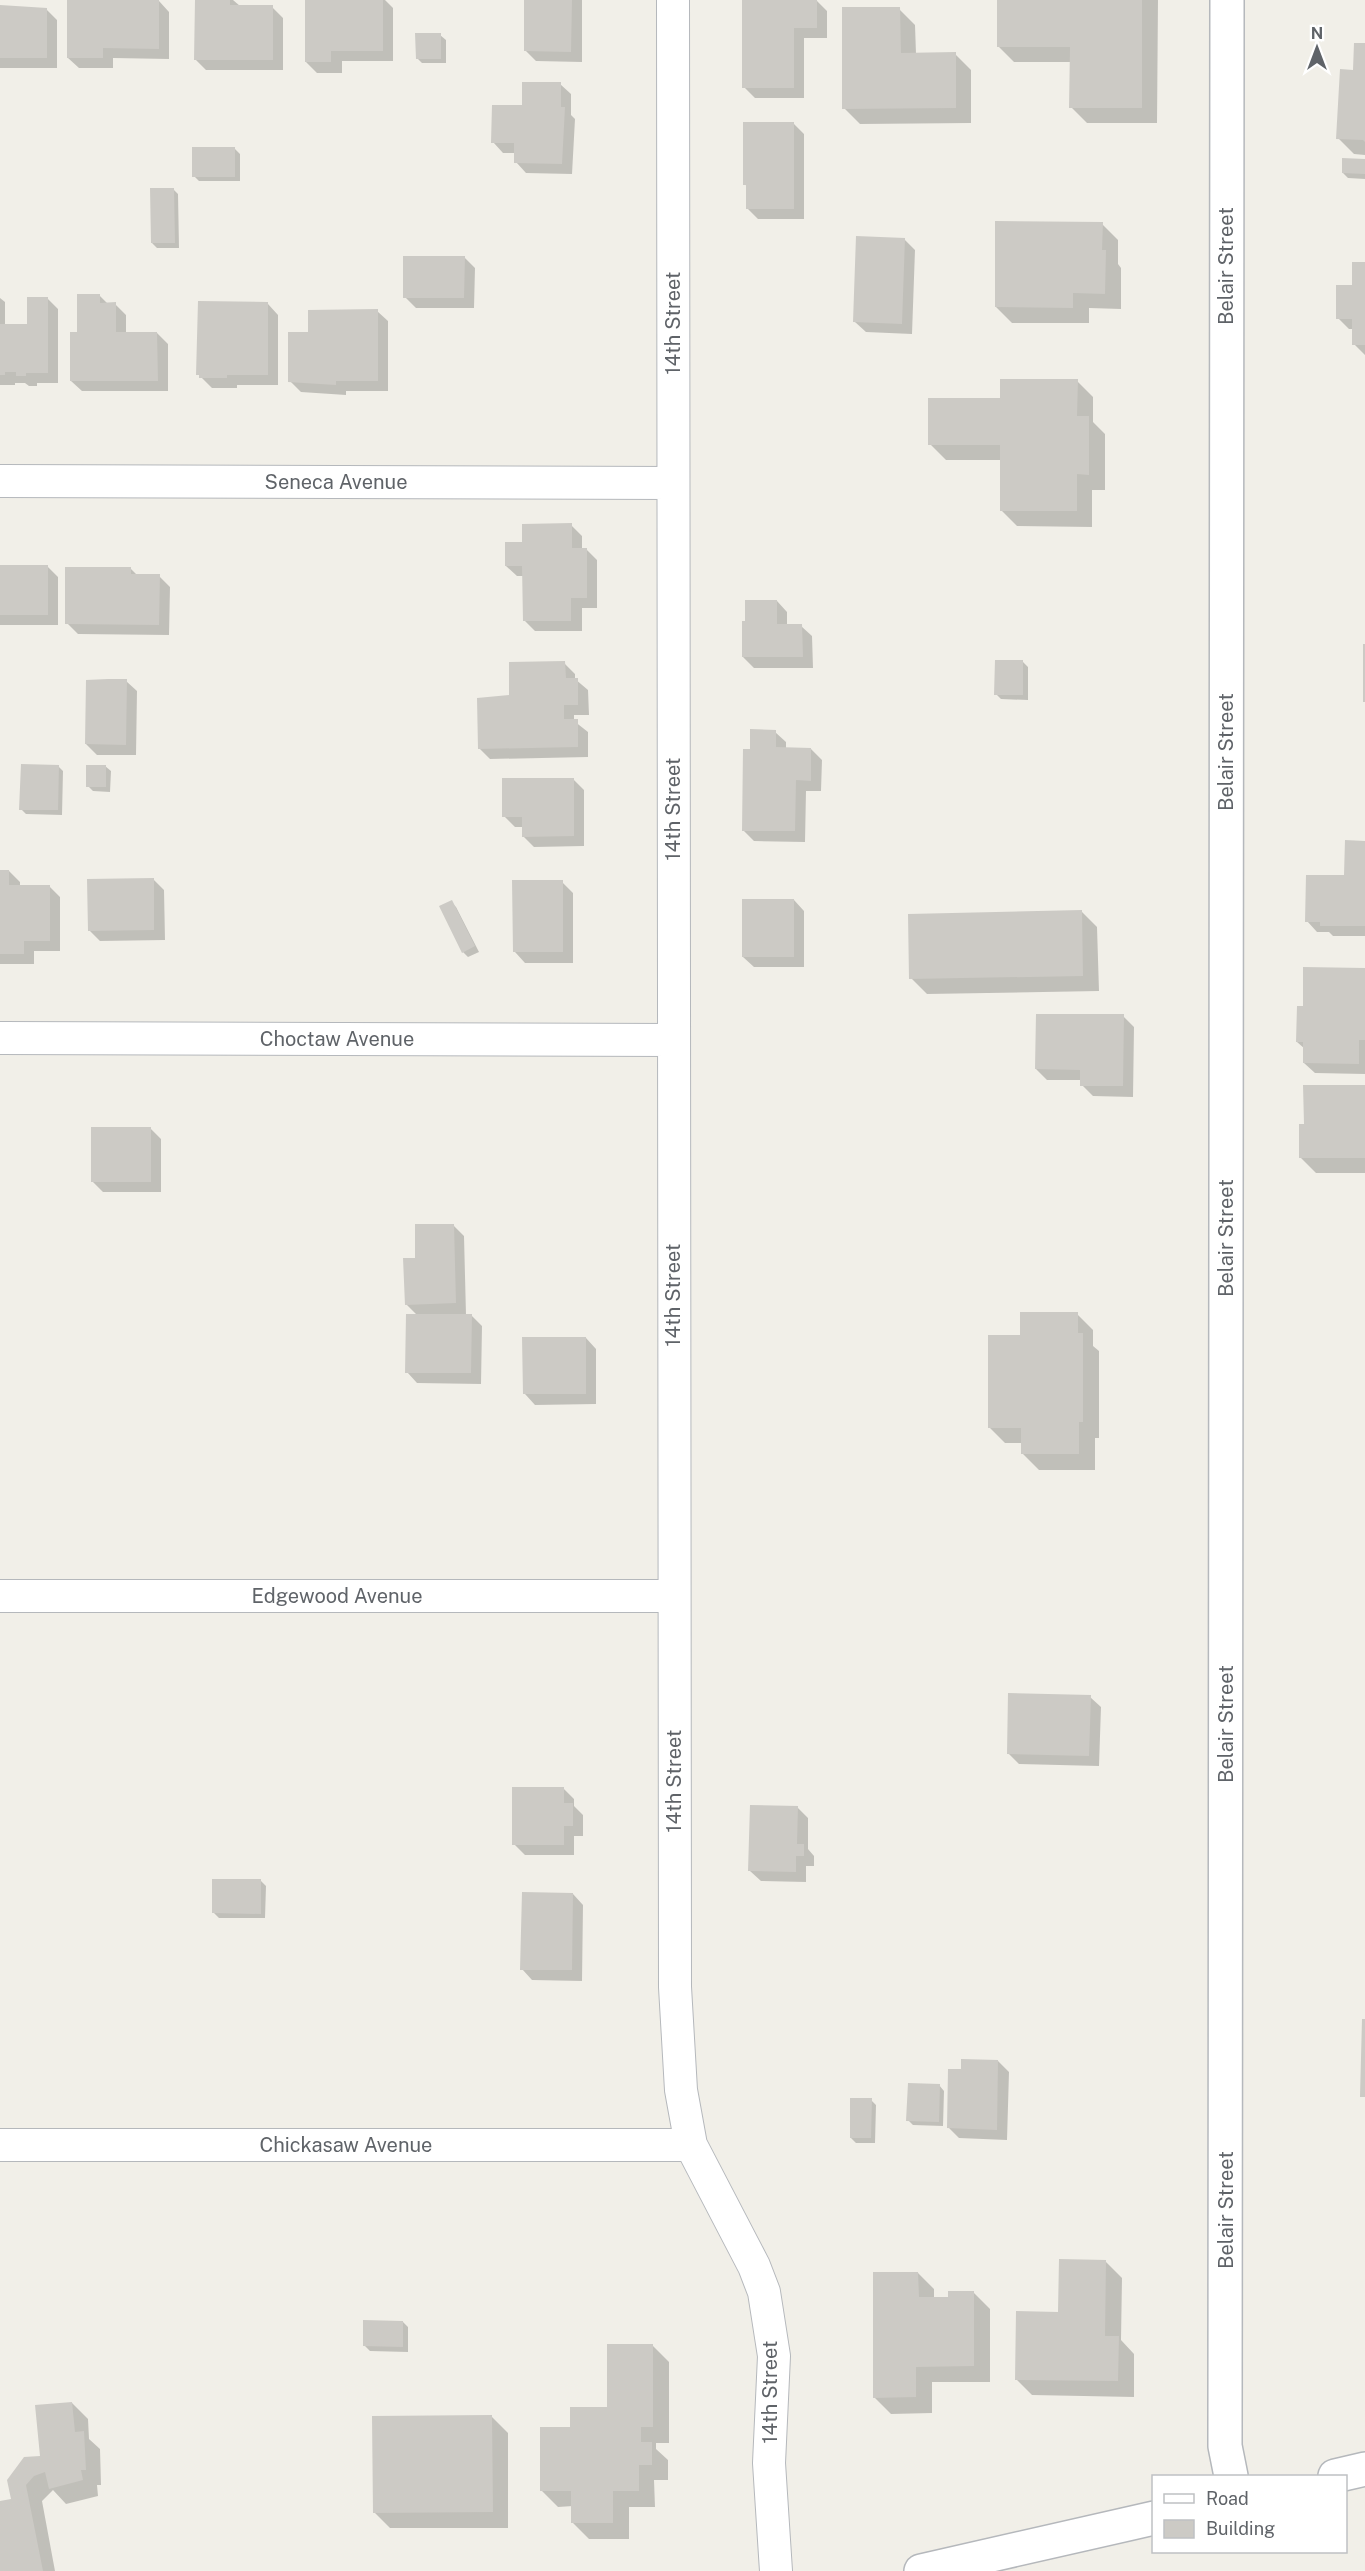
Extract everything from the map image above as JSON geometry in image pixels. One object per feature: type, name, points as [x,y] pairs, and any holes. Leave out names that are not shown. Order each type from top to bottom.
[{"type":"street","name":"14th Street","points":[[673,0],[675,1987],[681,2090],[691,2145],[754,2266],[764,2292],[774,2356],[769,2463],[776,2571]]},
{"type":"street","name":"Belair Street","points":[[1227,0],[1226,2446],[1231,2475]]},
{"type":"street","name":"Seneca Avenue","points":[[0,480],[673,483]]},
{"type":"street","name":"Choctaw Avenue","points":[[0,1038],[674,1040]]},
{"type":"street","name":"Edgewood Avenue","points":[[0,1596],[674,1596]]},
{"type":"street","name":"Chickasaw Avenue","points":[[0,2145],[691,2145]]},
{"type":"street","points":[[1339,2475],[1365,2469]]},
{"type":"street","points":[[921,2571],[1152,2518]]},
{"type":"building","points":[[67,0],[159,0],[159,49],[103,48],[103,58],[67,58]]},
{"type":"building","points":[[195,0],[230,0],[230,5],[273,5],[273,60],[194,60]]},
{"type":"building","points":[[305,0],[383,0],[383,51],[331,51],[331,62],[305,62]]},
{"type":"building","points":[[524,0],[572,0],[571,52],[524,51]]},
{"type":"building","points":[[742,0],[817,0],[817,28],[794,28],[794,88],[742,88]]},
{"type":"building","points":[[997,0],[1142,0],[1142,108],[1069,108],[1070,47],[997,47]]},
{"type":"building","points":[[0,5],[47,8],[47,58],[0,58]]},
{"type":"building","points":[[842,7],[900,7],[901,53],[956,52],[956,108],[842,109]]},
{"type":"building","points":[[415,33],[441,33],[441,59],[416,59]]},
{"type":"building","points":[[1354,43],[1365,43],[1365,142],[1336,139],[1340,69],[1353,70]]},
{"type":"building","points":[[522,82],[561,82],[561,107],[565,107],[562,164],[514,163],[514,143],[491,143],[492,105],[522,105]]},
{"type":"building","points":[[743,122],[794,122],[794,209],[746,209],[746,185],[743,185]]},
{"type":"building","points":[[192,147],[235,147],[235,177],[192,177]]},
{"type":"building","points":[[1342,158],[1365,159],[1365,174],[1342,173]]},
{"type":"building","points":[[150,188],[174,188],[175,243],[151,243]]},
{"type":"building","points":[[995,221],[1103,222],[1102,250],[1106,250],[1105,294],[1073,293],[1073,308],[995,307]]},
{"type":"building","points":[[856,236],[905,238],[902,324],[853,322]]},
{"type":"building","points":[[403,256],[465,256],[464,298],[403,298]]},
{"type":"building","points":[[1352,262],[1365,262],[1365,345],[1352,345],[1352,319],[1336,319],[1336,285],[1352,285]]},
{"type":"building","points":[[77,294],[100,294],[100,303],[116,302],[116,332],[157,332],[158,381],[70,381],[70,332],[77,332]]},
{"type":"building","points":[[27,297],[48,297],[48,373],[26,373],[26,376],[16,376],[16,372],[5,372],[5,375],[0,375],[0,324],[27,324]]},
{"type":"building","points":[[198,301],[268,302],[268,375],[199,378],[199,375],[196,375]]},
{"type":"building","points":[[378,309],[378,381],[336,381],[336,385],[288,382],[288,332],[308,332],[308,310]]},
{"type":"building","points":[[1000,379],[1078,379],[1077,416],[1089,416],[1089,475],[1077,474],[1077,511],[1000,511],[1000,445],[928,445],[928,398],[1000,398]]},
{"type":"building","points":[[572,523],[572,548],[587,548],[587,598],[571,598],[571,621],[523,621],[522,566],[505,566],[505,542],[522,542],[522,524]]},
{"type":"building","points":[[0,565],[48,565],[48,615],[0,615]]},
{"type":"building","points":[[65,567],[131,567],[131,574],[160,574],[159,625],[65,624]]},
{"type":"building","points":[[745,600],[777,600],[777,624],[802,624],[803,657],[742,657],[742,621],[745,621]]},
{"type":"building","points":[[1363,644],[1365,644],[1365,702],[1363,702]]},
{"type":"building","points":[[995,660],[1023,660],[1023,695],[994,695]]},
{"type":"building","points":[[565,661],[566,678],[578,678],[578,705],[564,705],[564,719],[578,719],[578,747],[478,749],[477,698],[509,695],[509,662]]},
{"type":"building","points":[[127,679],[126,745],[85,744],[86,680]]},
{"type":"building","points":[[750,729],[776,730],[776,747],[811,748],[811,781],[796,780],[795,831],[742,831],[743,749],[750,749]]},
{"type":"building","points":[[21,764],[59,765],[58,810],[19,810]]},
{"type":"building","points":[[86,765],[106,765],[106,787],[86,787]]},
{"type":"building","points":[[502,778],[574,778],[574,836],[522,837],[522,817],[502,817]]},
{"type":"building","points":[[1345,840],[1365,841],[1365,926],[1320,926],[1320,922],[1305,922],[1306,875],[1344,875]]},
{"type":"building","points":[[0,870],[9,870],[9,885],[50,885],[50,941],[24,941],[24,954],[0,954]]},
{"type":"building","points":[[154,878],[154,930],[88,931],[87,879]]},
{"type":"building","points":[[512,880],[563,880],[563,952],[513,952]]},
{"type":"building","points":[[742,899],[794,899],[794,957],[742,957]]},
{"type":"building","points":[[452,900],[475,946],[462,953],[439,906]]},
{"type":"building","points":[[1082,910],[1083,976],[909,979],[908,914]]},
{"type":"building","points":[[1303,967],[1365,968],[1365,1040],[1359,1040],[1359,1064],[1303,1063],[1303,1042],[1296,1042],[1297,1006],[1303,1006]]},
{"type":"building","points":[[1036,1014],[1124,1014],[1123,1086],[1080,1086],[1080,1070],[1035,1069]]},
{"type":"building","points":[[1303,1085],[1365,1085],[1365,1158],[1299,1158],[1299,1124],[1304,1124]]},
{"type":"building","points":[[91,1127],[151,1127],[151,1182],[91,1182]]},
{"type":"building","points":[[415,1224],[454,1224],[456,1303],[405,1305],[403,1258],[415,1258]]},
{"type":"building","points":[[1020,1312],[1078,1312],[1078,1333],[1083,1333],[1083,1422],[1079,1422],[1079,1454],[1021,1454],[1021,1428],[988,1428],[988,1335],[1020,1335]]},
{"type":"building","points":[[406,1314],[472,1314],[471,1373],[405,1373]]},
{"type":"building","points":[[522,1337],[586,1337],[586,1394],[523,1394]]},
{"type":"building","points":[[1008,1693],[1091,1695],[1089,1756],[1007,1754]]},
{"type":"building","points":[[512,1787],[564,1787],[564,1803],[573,1803],[573,1826],[564,1826],[564,1845],[512,1845]]},
{"type":"building","points":[[750,1805],[798,1806],[797,1844],[804,1844],[804,1856],[796,1856],[796,1872],[748,1871]]},
{"type":"building","points":[[212,1879],[261,1879],[261,1914],[212,1913]]},
{"type":"building","points":[[522,1892],[573,1893],[572,1970],[520,1970]]},
{"type":"building","points":[[1362,2019],[1365,2019],[1365,2097],[1360,2097]]},
{"type":"building","points":[[961,2059],[998,2060],[997,2130],[947,2128],[948,2069],[961,2069]]},
{"type":"building","points":[[908,2083],[940,2084],[939,2122],[906,2121]]},
{"type":"building","points":[[850,2098],[872,2098],[871,2138],[850,2138]]},
{"type":"building","points":[[1059,2259],[1106,2260],[1105,2336],[1119,2336],[1118,2381],[1015,2380],[1016,2311],[1058,2312]]},
{"type":"building","points":[[873,2272],[918,2272],[919,2297],[948,2297],[948,2291],[974,2291],[974,2366],[916,2367],[916,2397],[873,2398]]},
{"type":"building","points":[[363,2320],[403,2321],[403,2347],[363,2346]]},
{"type":"building","points":[[607,2344],[653,2344],[653,2427],[641,2427],[641,2442],[652,2442],[652,2465],[639,2465],[639,2491],[613,2491],[613,2523],[571,2523],[571,2491],[540,2491],[540,2427],[570,2427],[570,2407],[607,2407]]},
{"type":"building","points":[[72,2402],[75,2432],[84,2431],[86,2470],[81,2470],[83,2480],[49,2489],[45,2472],[34,2476],[26,2485],[43,2571],[0,2571],[0,2501],[11,2499],[7,2480],[24,2457],[40,2456],[35,2405]]},
{"type":"building","points":[[492,2415],[493,2512],[373,2513],[372,2416]]}]
